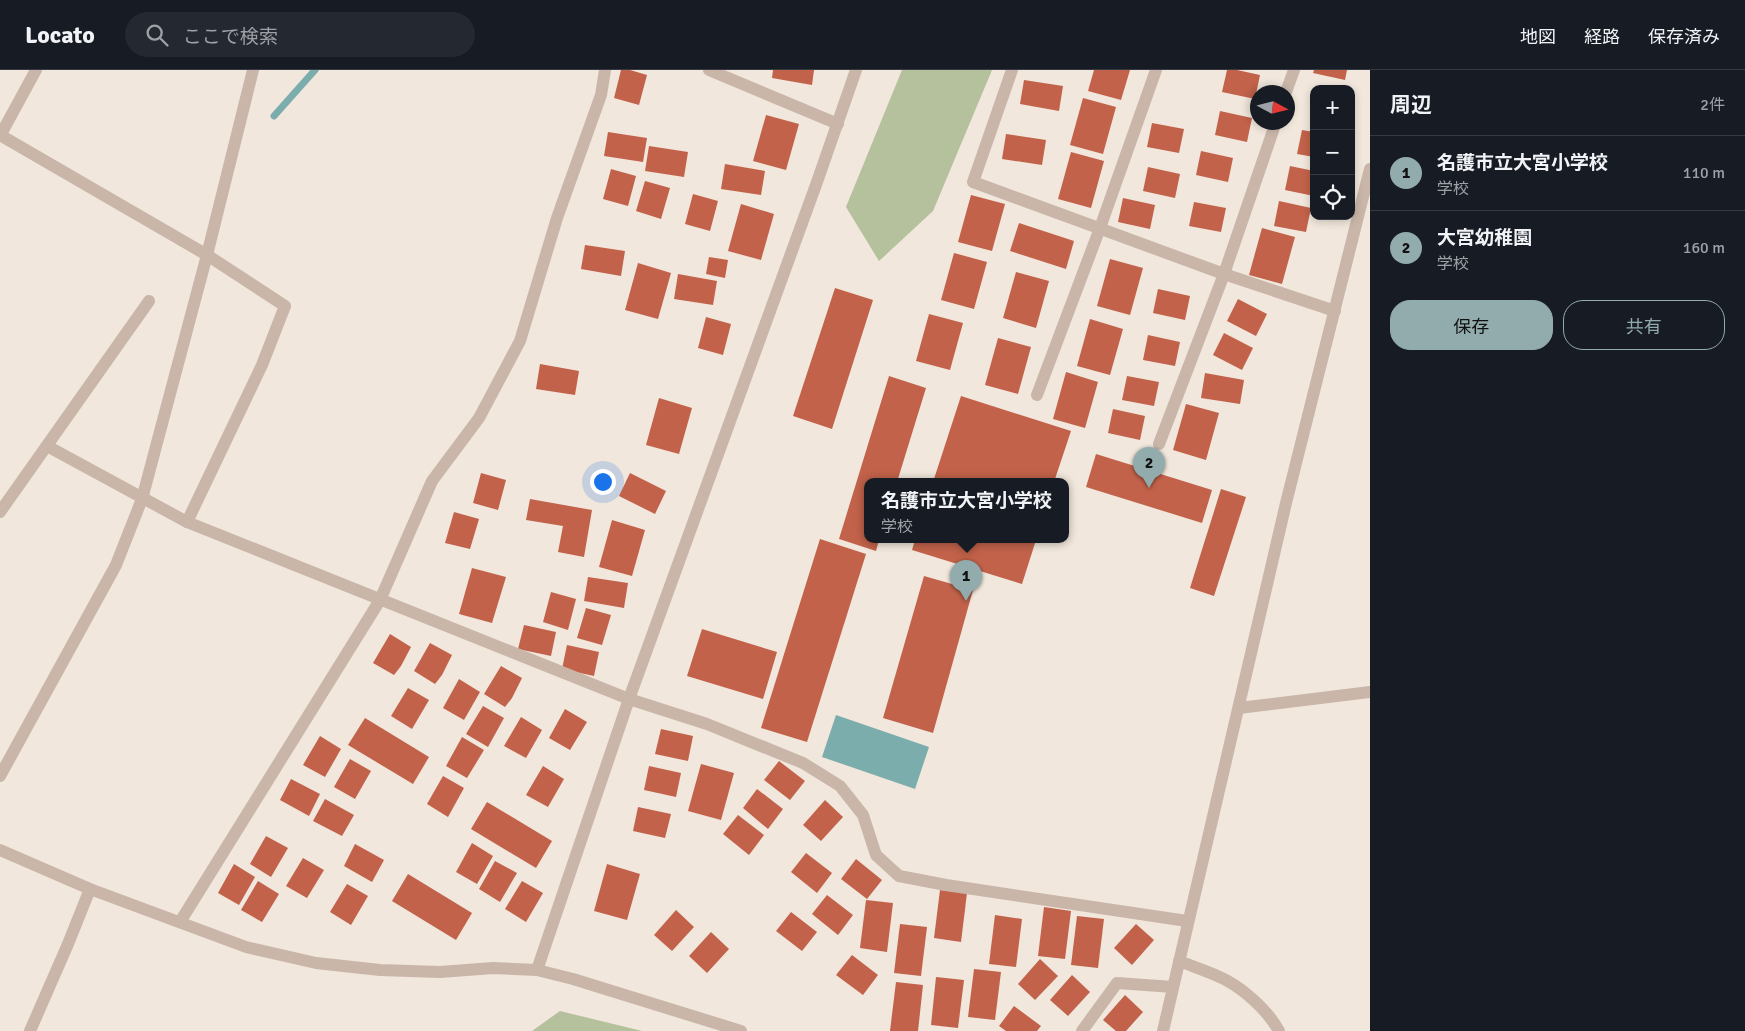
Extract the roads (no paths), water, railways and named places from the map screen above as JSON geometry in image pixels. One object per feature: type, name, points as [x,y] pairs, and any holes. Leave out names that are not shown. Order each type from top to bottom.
[{"type":"street","points":[[36,70],[0,136],[207,255],[285,306],[262,364],[187,522]]},
{"type":"street","points":[[0,776],[116,565],[142,499],[207,255],[253,70]]},
{"type":"street","points":[[180,922],[380,600],[432,481],[478,418],[520,341],[557,218],[601,95],[605,70]]},
{"type":"street","points":[[709,70],[838,124]]},
{"type":"street","points":[[537,970],[629,699],[856,70]]},
{"type":"street","points":[[1012,70],[973,182],[1224,274],[1336,310]]},
{"type":"street","points":[[1037,395],[1100,228],[1156,70]]},
{"type":"street","points":[[1289,85],[1294,70]]},
{"type":"street","points":[[1158,444],[1224,274],[1273,130]]},
{"type":"street","points":[[1163,1031],[1187,921],[1239,708],[1286,503],[1370,169]]},
{"type":"street","points":[[0,512],[149,301]]},
{"type":"street","points":[[47,446],[187,522],[629,699],[707,724],[803,763],[840,786],[863,815],[876,855],[899,876],[946,885],[1187,921]]},
{"type":"street","points":[[1239,708],[1370,692]]},
{"type":"street","points":[[0,850],[90,889],[246,947],[316,963],[380,970],[440,972],[493,968],[537,970],[741,1031]]},
{"type":"street","points":[[30,1031],[90,889]]},
{"type":"street","points":[[1179,961],[1226,980],[1254,1000],[1279,1031]]},
{"type":"street","points":[[1082,1031],[1117,983],[1173,987]]},
{"type":"water","points":[[836,715],[929,747],[915,789],[822,757]]},
{"type":"waterway","points":[[274,116],[315,70]]},
{"type":"place","name":"大宮幼稚園","points":[[1149,488]]},
{"type":"place","name":"名護市立大宮小学校","points":[[966,601]]}]
